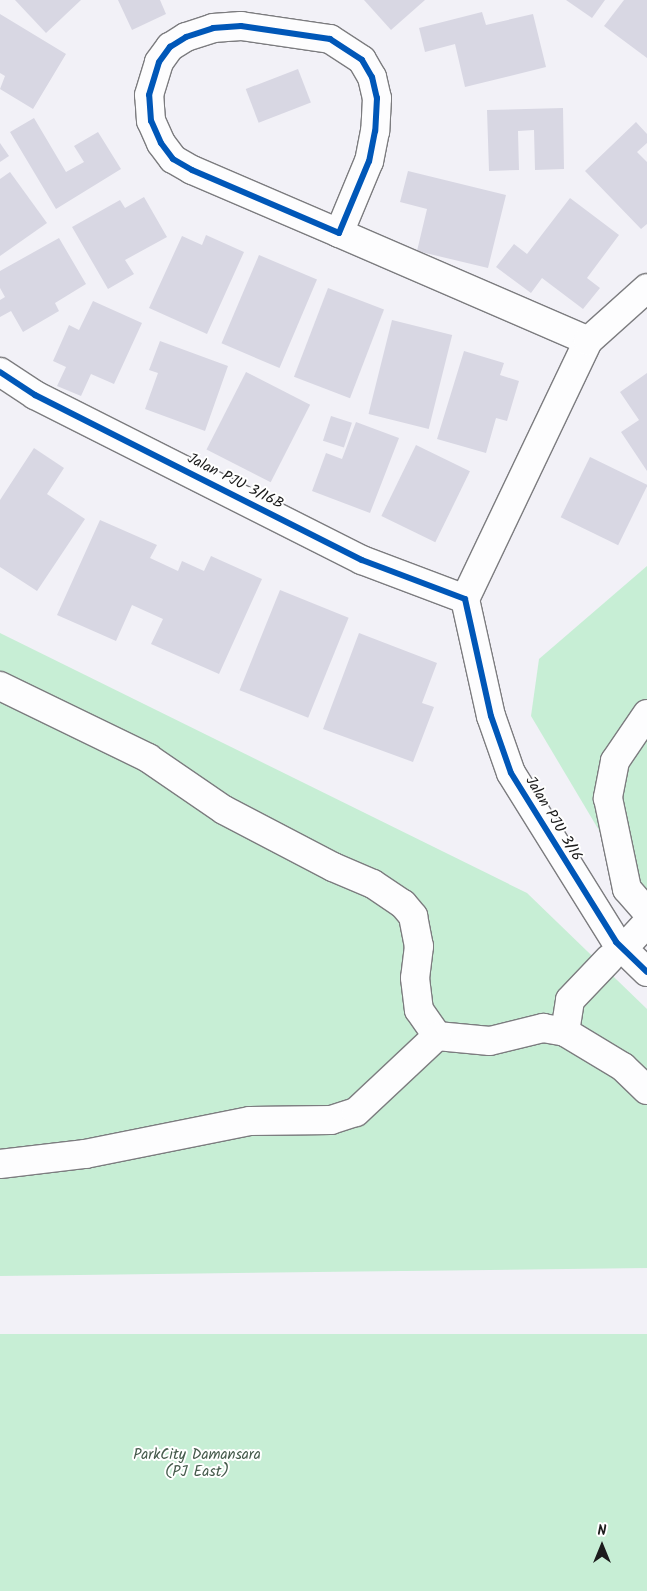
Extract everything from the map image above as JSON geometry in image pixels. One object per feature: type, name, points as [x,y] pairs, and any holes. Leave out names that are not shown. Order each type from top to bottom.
[{"type":"street","points":[[339,233],[369,160],[375,131],[377,98],[372,77],[362,60],[330,39],[242,26],[213,28],[186,37],[170,47],[159,62],[149,95],[151,121],[161,143],[173,159],[192,170],[588,340]]},
{"type":"street","points":[[465,599],[588,340],[647,288]]},
{"type":"street","name":"Jalan PJU 3/16B","points":[[0,372],[35,396],[362,560],[465,599]]},
{"type":"street","name":"Jalan PJU 3/16","points":[[465,599],[491,716],[511,773],[616,942],[647,972]]},
{"type":"street","points":[[0,686],[148,758],[224,810],[333,867],[373,884],[403,904],[414,916],[419,946],[415,978],[419,1010],[437,1036]]},
{"type":"street","points":[[647,714],[615,761],[608,798],[627,889],[647,912]]},
{"type":"street","points":[[565,1032],[570,1000],[608,958]]},
{"type":"street","points":[[0,1164],[85,1154],[250,1121],[331,1120],[356,1112],[437,1036],[490,1041],[543,1028],[565,1032],[623,1067],[647,1090]]},
{"type":"green space","points":[[647,566],[647,911],[531,716],[539,659]]},
{"type":"green space","points":[[0,633],[527,893],[647,1009],[647,1268],[0,1276]]},
{"type":"green space","name":"ParkCity Damansara (PJ East)","points":[[0,1334],[647,1334],[647,1591],[0,1591]]},
{"type":"building","points":[[15,0],[81,0],[46,33]]},
{"type":"building","points":[[118,0],[160,0],[166,14],[132,30]]},
{"type":"building","points":[[364,0],[425,0],[391,30]]},
{"type":"building","points":[[566,0],[605,0],[592,18]]},
{"type":"building","points":[[624,0],[647,0],[647,58],[604,26]]},
{"type":"building","points":[[482,12],[486,25],[533,14],[546,67],[465,87],[455,44],[425,52],[419,28]]},
{"type":"building","points":[[0,14],[66,54],[33,109],[0,89],[5,76],[0,73]]},
{"type":"building","points":[[298,69],[311,103],[259,123],[246,89]]},
{"type":"building","points":[[563,108],[564,169],[535,170],[534,130],[518,131],[519,170],[489,171],[487,110]]},
{"type":"building","points":[[34,118],[66,172],[84,162],[74,146],[98,132],[121,169],[56,209],[10,132]]},
{"type":"building","points":[[636,122],[647,134],[647,143],[637,152],[647,162],[647,224],[641,229],[585,171]]},
{"type":"building","points":[[0,143],[9,156],[0,162]]},
{"type":"building","points":[[408,171],[506,195],[488,268],[417,251],[427,209],[400,202]]},
{"type":"building","points":[[10,172],[47,223],[0,256],[0,179]]},
{"type":"building","points":[[144,197],[167,237],[125,260],[134,274],[108,289],[72,227],[120,200],[125,208]]},
{"type":"building","points":[[570,198],[619,235],[587,278],[600,288],[583,309],[542,278],[531,293],[496,267],[514,244],[527,254]]},
{"type":"building","points":[[206,235],[244,252],[207,334],[149,308],[182,236],[202,245]]},
{"type":"building","points":[[59,238],[86,284],[55,303],[59,311],[23,332],[11,311],[0,317],[0,300],[5,297],[0,288],[0,271]]},
{"type":"building","points":[[259,255],[317,280],[279,368],[221,343]]},
{"type":"building","points":[[328,288],[384,310],[350,398],[294,377]]},
{"type":"building","points":[[93,301],[142,323],[114,384],[91,374],[81,396],[57,386],[66,367],[53,361],[69,325],[79,330]]},
{"type":"building","points":[[392,320],[452,335],[429,429],[369,414]]},
{"type":"building","points":[[160,341],[228,366],[205,431],[145,409],[158,373],[149,370]]},
{"type":"building","points":[[464,351],[504,363],[500,375],[519,381],[507,421],[496,418],[486,453],[437,439]]},
{"type":"building","points":[[246,372],[310,405],[271,482],[207,450]]},
{"type":"building","points":[[647,373],[647,471],[621,432],[639,420],[620,392]]},
{"type":"building","points":[[331,416],[352,423],[344,448],[323,441]]},
{"type":"building","points":[[356,422],[399,438],[370,513],[312,491],[326,453],[342,459]]},
{"type":"building","points":[[416,445],[470,471],[435,542],[381,516]]},
{"type":"building","points":[[34,448],[64,468],[47,494],[85,519],[37,591],[0,567],[0,500]]},
{"type":"building","points":[[590,457],[647,485],[618,545],[561,517]]},
{"type":"building","points":[[100,520],[157,545],[150,558],[178,571],[182,561],[204,571],[211,556],[262,579],[219,674],[151,644],[163,619],[132,605],[116,641],[57,615]]},
{"type":"building","points":[[280,590],[349,618],[308,718],[240,690]]},
{"type":"building","points":[[359,633],[437,663],[422,703],[434,707],[413,762],[323,729]]},
{"type":"cycle path","points":[[241,26],[330,39],[362,60],[372,77],[377,98],[375,131],[369,161],[339,233],[192,170],[173,159],[161,143],[151,121],[149,95],[159,62],[170,47],[186,37],[213,28],[241,26]]},
{"type":"cycle path","points":[[0,372],[35,395],[362,560],[465,599],[491,716],[511,773],[616,942],[647,972]]}]
